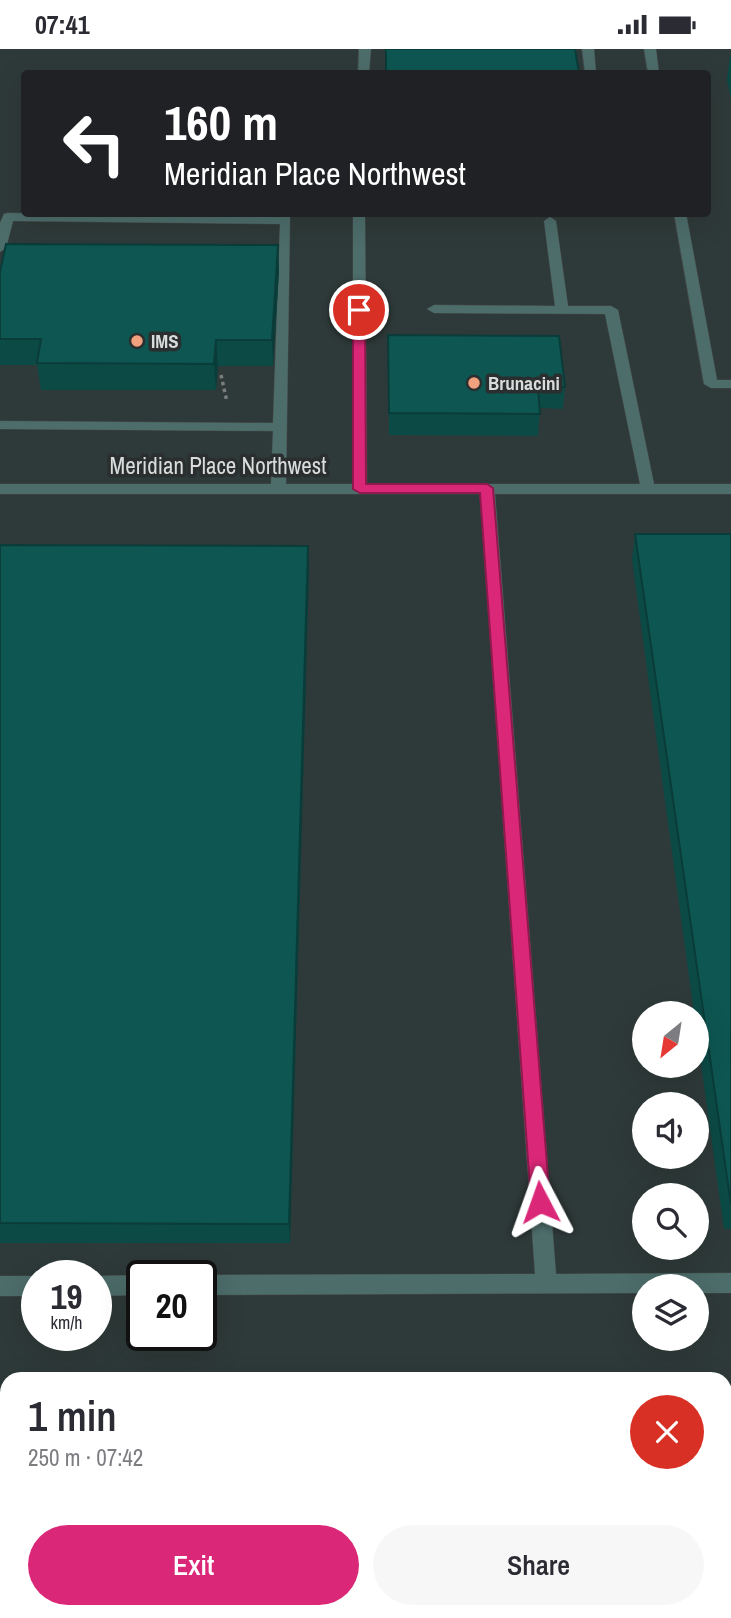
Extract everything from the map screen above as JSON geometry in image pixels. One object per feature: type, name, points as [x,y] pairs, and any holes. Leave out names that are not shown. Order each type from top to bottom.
[{"type":"street","points":[[364,70],[365,49]]},
{"type":"street","points":[[588,49],[591,70]]},
{"type":"street","points":[[650,49],[654,70]]},
{"type":"street","points":[[0,249],[8,217],[286,220],[278,489]]},
{"type":"street","points":[[359,217],[360,489]]},
{"type":"street","points":[[681,217],[710,384],[731,384]]},
{"type":"street","points":[[550,221],[562,309]]},
{"type":"street","points":[[434,309],[611,310],[648,489]]},
{"type":"street","points":[[0,425],[280,427]]},
{"type":"street","points":[[487,488],[546,1284]]},
{"type":"street","name":"Meridian Place Northwest","points":[[0,489],[731,489]]},
{"type":"street","points":[[217,1285],[731,1283]]},
{"type":"street","points":[[0,1286],[21,1286]]},
{"type":"path","points":[[221,375],[228,401],[224,408]]},
{"type":"shaded area","points":[[0,49],[731,49],[731,1372],[0,1372]]},
{"type":"building","points":[[386,49],[575,49],[578,70],[386,70]]},
{"type":"building","name":"IMS","points":[[6,244],[278,245],[272,340],[216,340],[214,364],[37,363],[41,339],[0,339],[0,272]]},
{"type":"building","name":"Brunacini","points":[[388,335],[559,336],[565,387],[538,386],[540,414],[389,413]]},
{"type":"building","points":[[635,534],[731,534],[731,1205],[709,1051],[709,1001],[702,1001]]},
{"type":"building","points":[[0,545],[308,546],[289,1224],[0,1223]]},
{"type":"place","name":"IMS","points":[[137,341]]},
{"type":"place","name":"Brunacini","points":[[474,383]]},
{"type":"route","points":[[359,310],[360,489],[487,488],[540,1202]]}]
